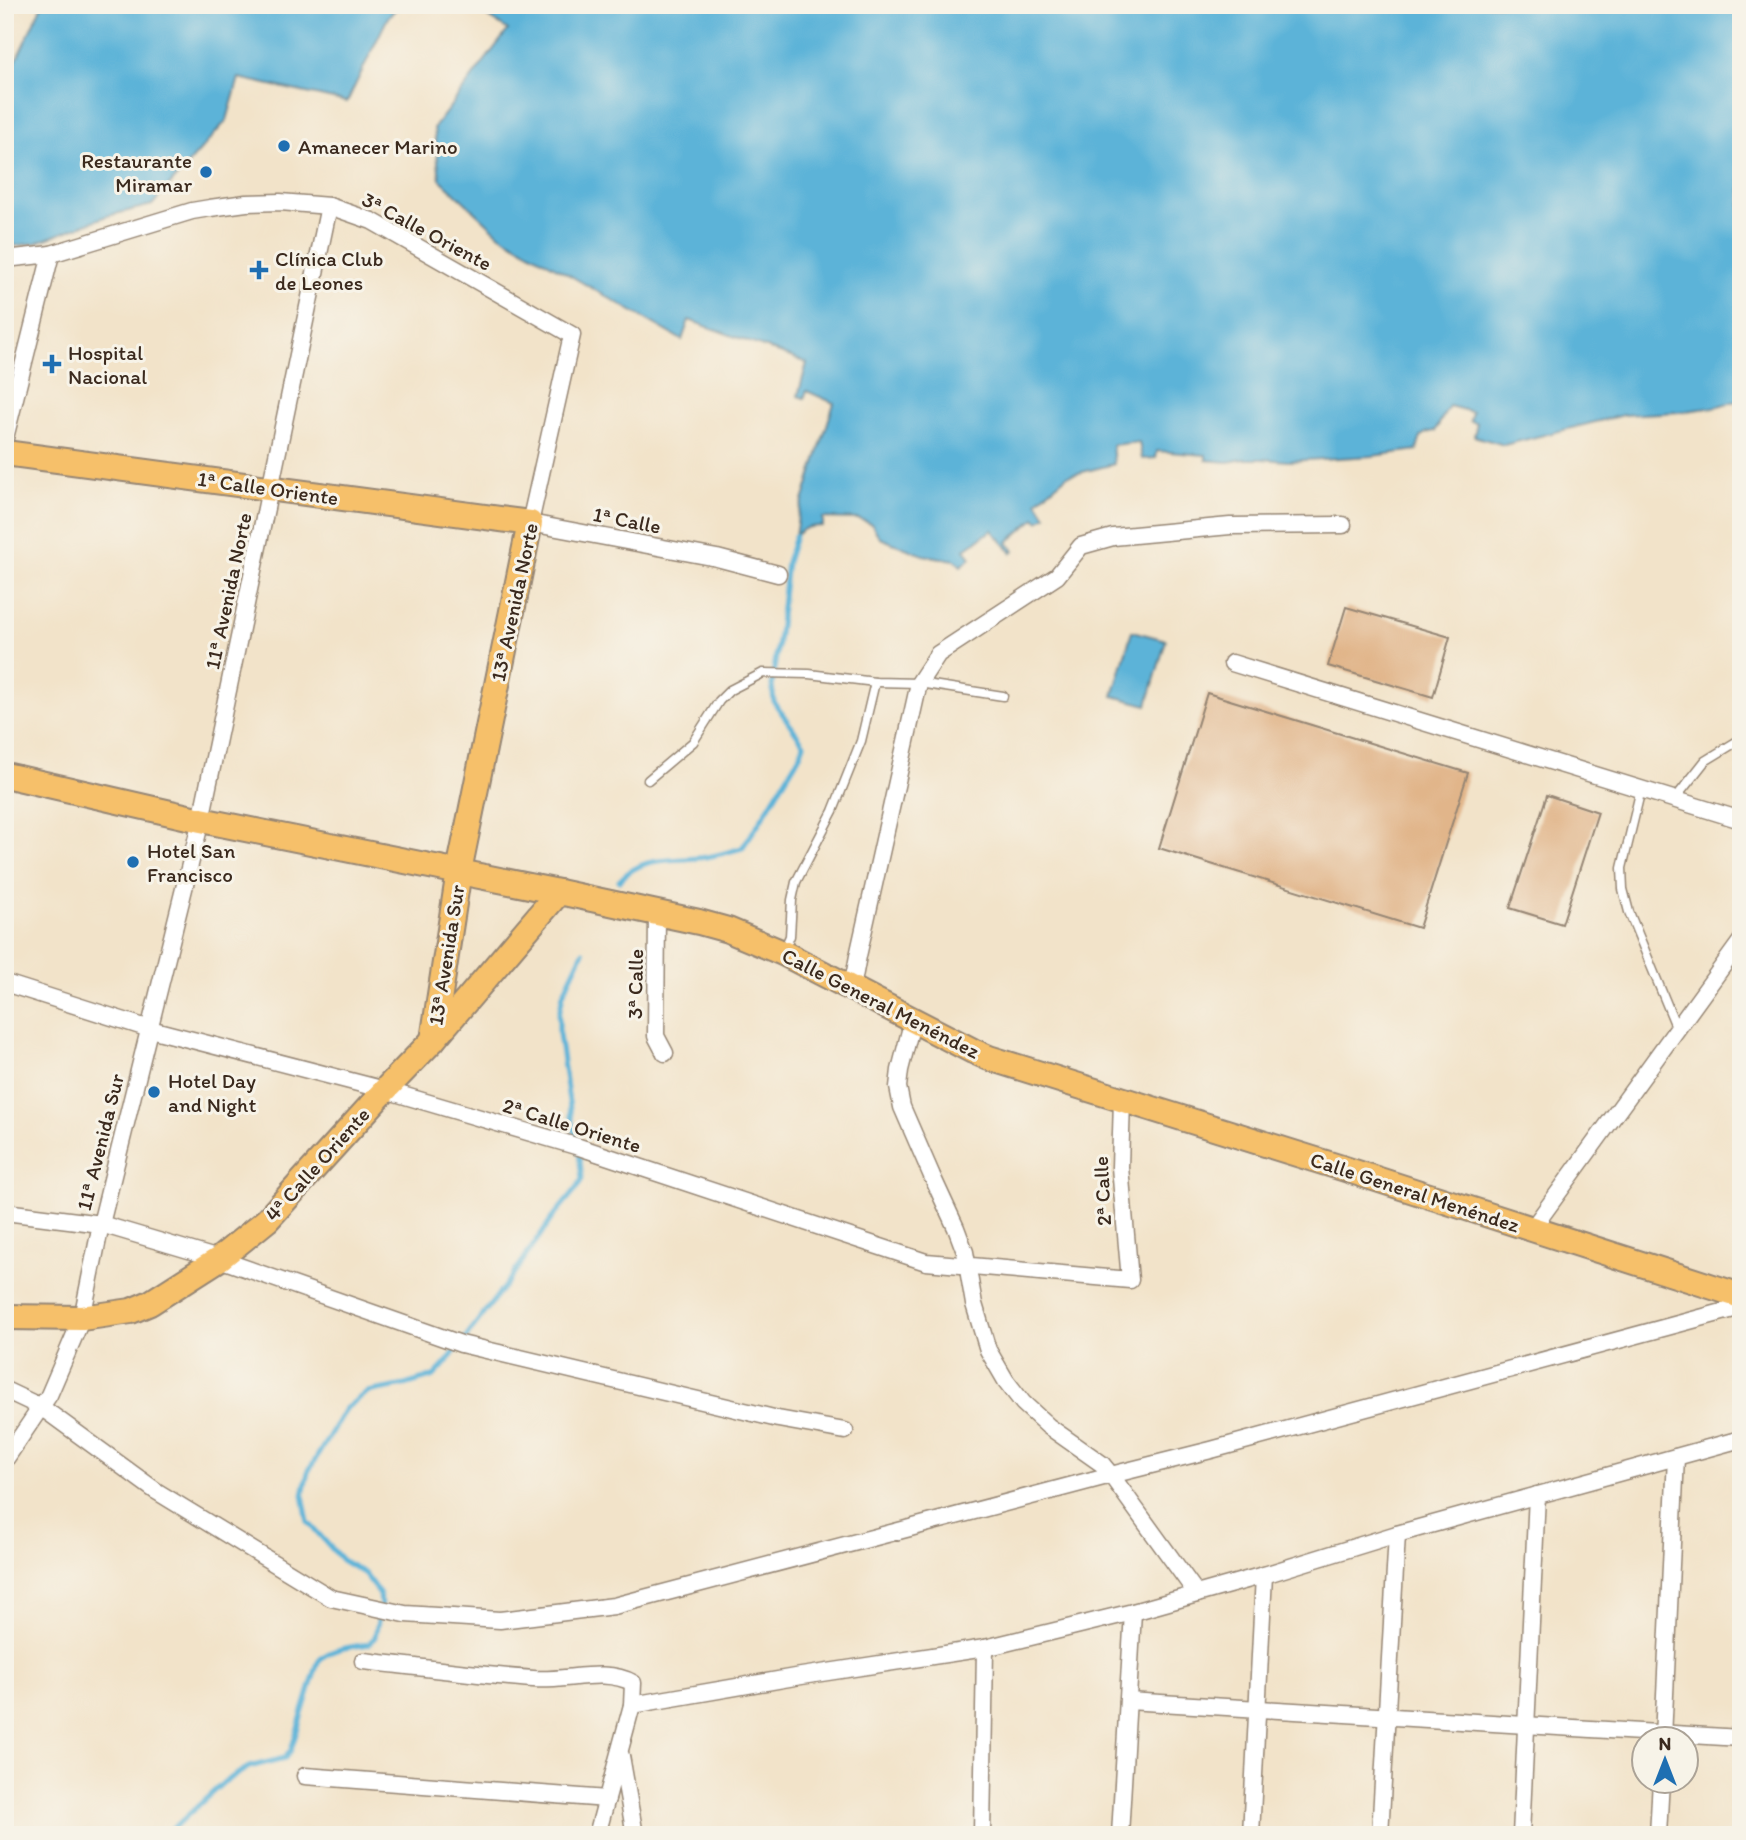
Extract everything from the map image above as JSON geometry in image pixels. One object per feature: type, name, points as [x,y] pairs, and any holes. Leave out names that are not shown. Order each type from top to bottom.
[{"type":"main road","name":"1ª Calle Oriente","points":[[5,453],[530,523]]},
{"type":"main road","name":"13ª Avenida Norte","points":[[459,871],[530,523]]},
{"type":"main road","name":"Calle General Menéndez","points":[[5,775],[201,820],[459,871],[728,930],[783,953],[989,1058],[1741,1296]]},
{"type":"main road","name":"13ª Avenida Sur","points":[[433,1040],[459,871]]},
{"type":"main road","name":"4ª Calle Oriente","points":[[5,1317],[82,1318],[131,1311],[150,1303],[219,1259],[267,1220],[433,1040],[559,892]]},
{"type":"street","name":"3ª Calle Oriente","points":[[5,259],[51,254],[192,211],[210,208],[280,202],[330,206],[372,221],[572,335]]},
{"type":"street","name":"11ª Avenida Norte","points":[[201,820],[330,206]]},
{"type":"street","points":[[5,438],[51,254]]},
{"type":"street","name":"13ª Avenida Norte","points":[[530,523],[572,335]]},
{"type":"street","name":"1ª Calle","points":[[530,523],[717,558],[778,574]]},
{"type":"street","points":[[852,988],[919,683],[938,654],[1057,576],[1081,546],[1113,537],[1230,526],[1343,525]]},
{"type":"street","points":[[1232,663],[1741,820]]},
{"type":"street","name":"11ª Avenida Sur","points":[[5,1460],[49,1395],[82,1318],[101,1224],[201,820]]},
{"type":"street","name":"3ª Calle","points":[[657,913],[656,1036],[666,1053]]},
{"type":"street","points":[[1532,1229],[1741,941]]},
{"type":"street","name":"2ª Calle Oriente","points":[[5,983],[150,1029],[385,1090],[579,1147],[926,1262],[1130,1280]]},
{"type":"street","points":[[913,1019],[899,1079],[902,1107],[957,1228],[965,1252],[974,1304],[988,1350],[1023,1403],[1048,1426],[1101,1464],[1111,1475],[1197,1594]]},
{"type":"street","name":"2ª Calle","points":[[1122,1100],[1120,1167],[1130,1280]]},
{"type":"street","points":[[5,1212],[101,1224],[219,1259],[461,1344],[778,1419],[845,1431]]},
{"type":"street","points":[[5,1390],[41,1407],[156,1491],[331,1598],[405,1614],[500,1620],[614,1606],[1211,1450],[1741,1307]]},
{"type":"street","points":[[632,1705],[985,1648],[1133,1612],[1398,1534],[1741,1439]]},
{"type":"street","points":[[1664,1724],[1676,1457]]},
{"type":"street","points":[[1521,1835],[1537,1495]]},
{"type":"street","points":[[1380,1835],[1398,1534]]},
{"type":"street","points":[[1251,1835],[1264,1575]]},
{"type":"street","points":[[1120,1835],[1133,1612]]},
{"type":"street","points":[[982,1835],[985,1648]]},
{"type":"street","points":[[363,1661],[537,1680],[622,1677],[633,1683],[632,1705],[597,1835]]},
{"type":"street","points":[[1128,1702],[1630,1733]]},
{"type":"street","points":[[1700,1737],[1741,1738]]},
{"type":"street","points":[[620,1750],[635,1835]]},
{"type":"street","points":[[306,1776],[607,1798]]},
{"type":"street","points":[[1658,1835],[1660,1794]]},
{"type":"lane","points":[[648,780],[693,742],[719,701],[730,690],[764,673],[919,683],[1003,696]]},
{"type":"lane","points":[[783,953],[790,936],[796,882],[833,811],[861,741],[875,682]]},
{"type":"lane","points":[[1675,799],[1705,761],[1741,739]]},
{"type":"lane","points":[[1641,789],[1622,868],[1623,890],[1629,912],[1677,1029]]},
{"type":"water","points":[[42,5],[400,5],[388,17],[347,102],[239,78],[227,120],[152,205],[107,216],[35,243],[5,247],[5,84]]},
{"type":"water","points":[[470,5],[1741,5],[1741,400],[1679,412],[1623,415],[1504,445],[1474,436],[1477,423],[1470,421],[1472,412],[1449,406],[1435,431],[1422,436],[1417,450],[1372,456],[1288,461],[1244,459],[1228,462],[1206,460],[1206,455],[1157,451],[1156,458],[1142,459],[1139,442],[1112,445],[1114,464],[1067,476],[1037,501],[1046,516],[1038,521],[1035,518],[1008,542],[1014,551],[1012,553],[992,530],[965,549],[971,558],[961,566],[955,560],[923,555],[880,538],[872,525],[858,519],[823,518],[823,526],[808,528],[795,536],[798,517],[834,403],[807,391],[804,398],[798,396],[807,363],[689,320],[682,340],[500,235],[440,179],[434,128],[508,30]]},
{"type":"water","points":[[1132,631],[1166,640],[1147,705],[1113,696]]},
{"type":"building","points":[[1346,607],[1450,637],[1433,697],[1328,666]]},
{"type":"building","points":[[1207,693],[1468,773],[1419,928],[1159,848]]},
{"type":"building","points":[[1547,795],[1598,812],[1562,924],[1510,908]]},
{"type":"waterway","points":[[619,881],[637,867],[656,861],[709,857],[742,848],[800,755],[804,744],[774,702],[772,685],[787,562],[795,536]]},
{"type":"waterway","points":[[162,1835],[224,1782],[249,1767],[285,1758],[291,1750],[318,1662],[334,1651],[369,1644],[375,1637],[381,1605],[380,1595],[365,1574],[342,1560],[308,1522],[303,1495],[308,1472],[345,1409],[367,1392],[434,1376],[513,1275],[582,1179],[559,1034],[559,1015],[563,994],[583,952]]},
{"type":"place","name":"Amanecer Marino","points":[[284,146]]},
{"type":"place","name":"Restaurante Miramar","points":[[206,172]]},
{"type":"place","name":"Clínica Club de Leones","points":[[259,270]]},
{"type":"place","name":"Hospital Nacional","points":[[52,364]]},
{"type":"place","name":"Hotel San Francisco","points":[[133,862]]},
{"type":"place","name":"Hotel Day and Night","points":[[154,1092]]}]
